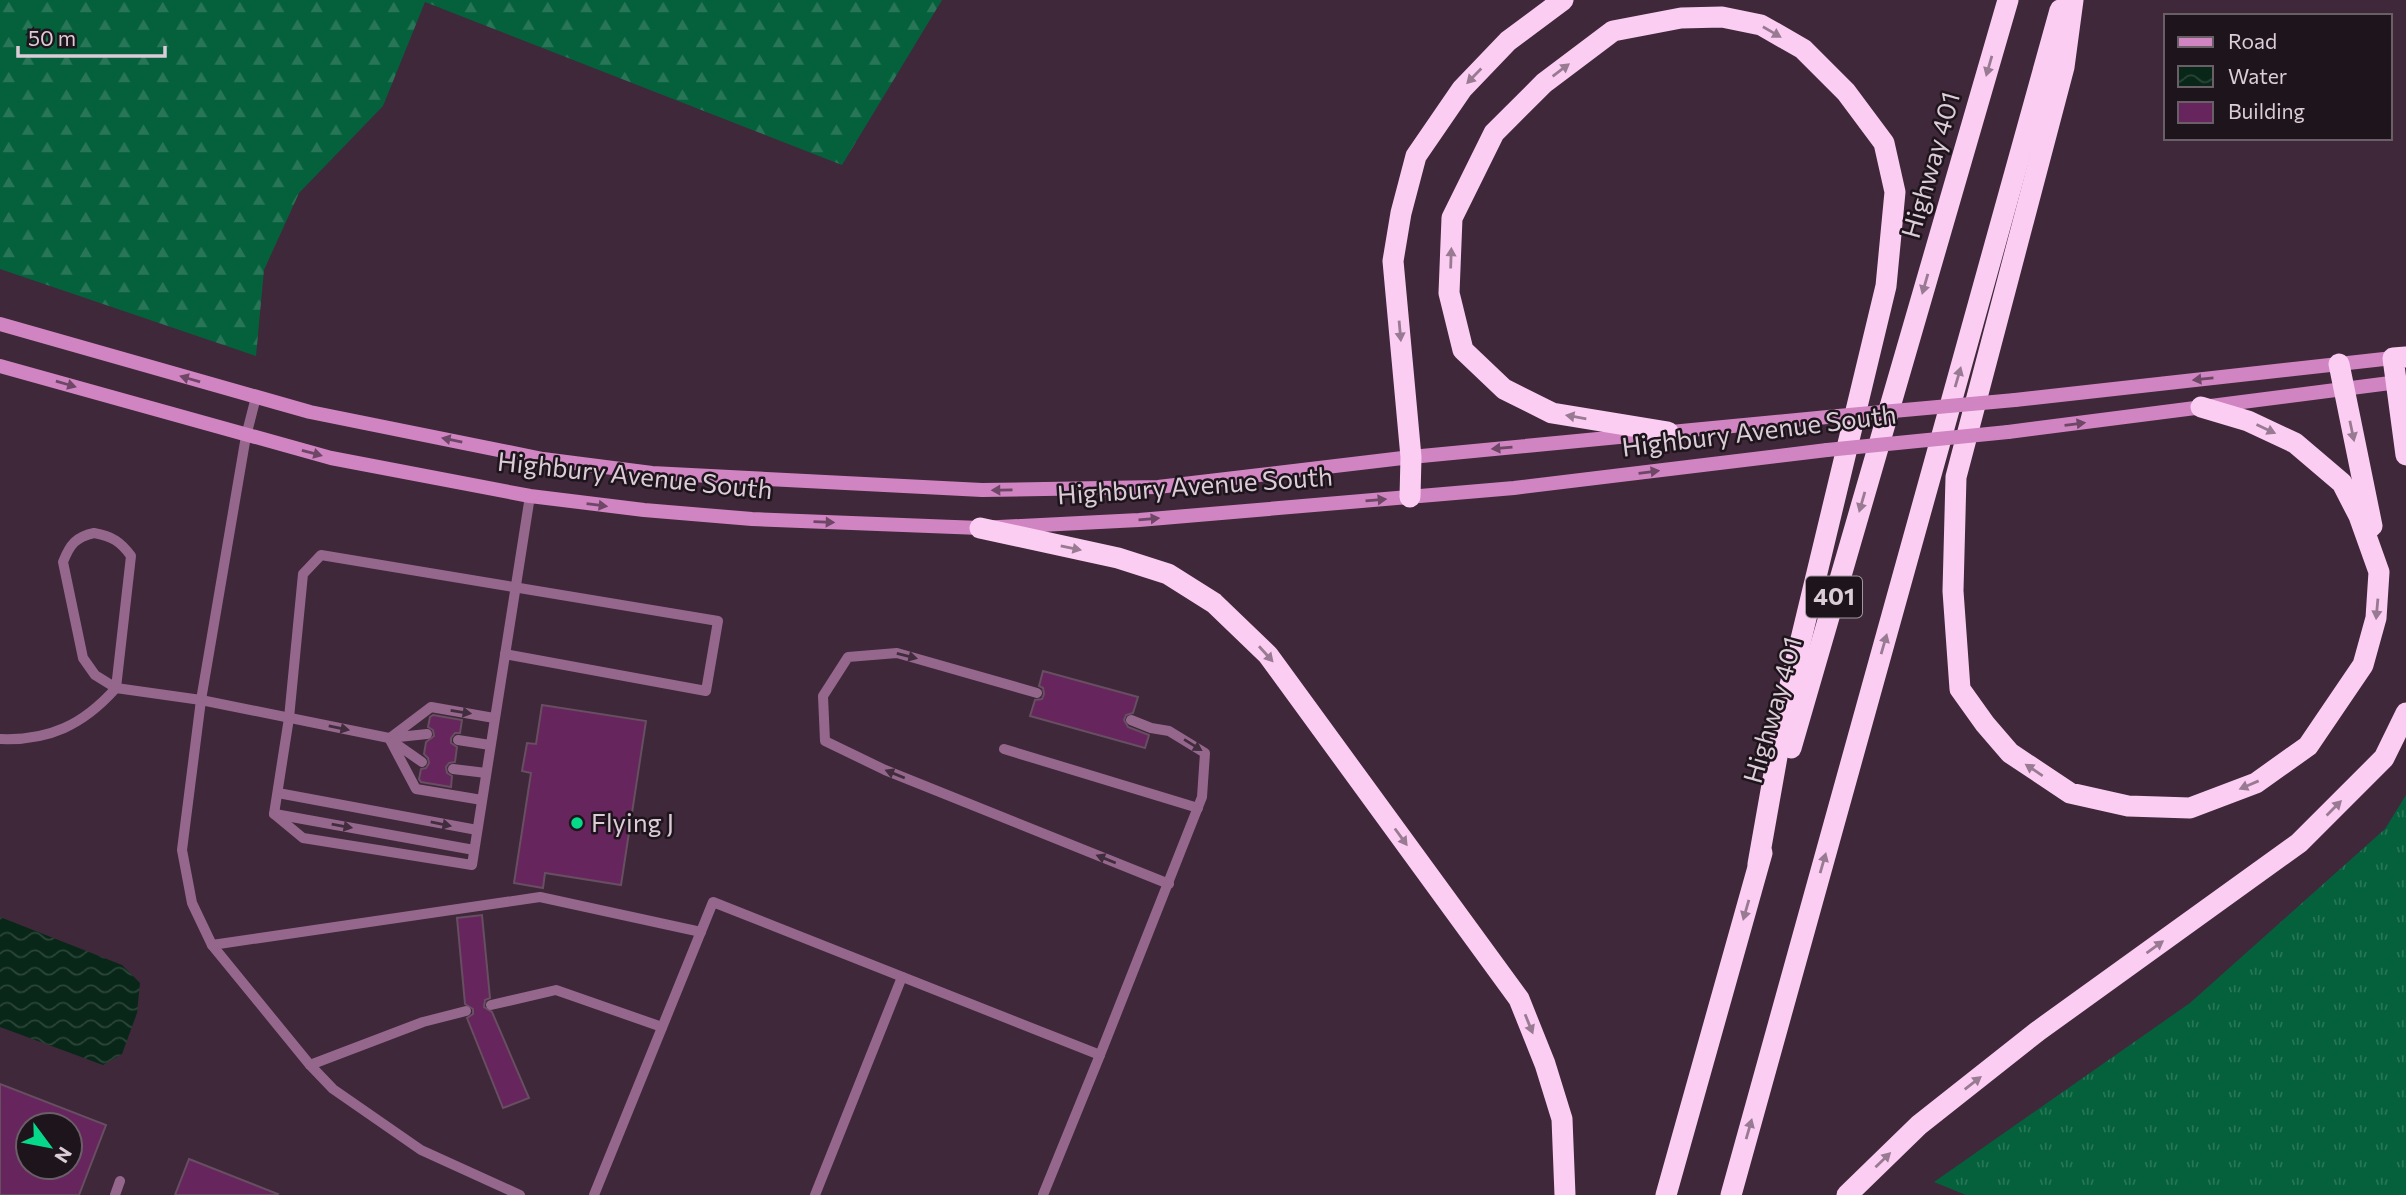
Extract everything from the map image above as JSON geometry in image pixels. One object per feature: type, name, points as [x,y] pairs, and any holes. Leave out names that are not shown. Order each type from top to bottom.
[{"type":"highway","points":[[1410,497],[1411,457],[1394,261],[1401,213],[1416,156],[1462,89],[1508,41],[1563,0]]},
{"type":"highway","name":"Highway 401","points":[[1666,1195],[1758,864],[2008,0]]},
{"type":"highway","name":"401","points":[[1731,1195],[2063,0]]},
{"type":"highway","points":[[2073,0],[2064,67],[1956,477],[1953,591],[1960,689],[2010,753],[2070,793],[2128,806],[2190,808],[2256,783],[2308,746],[2363,665],[2376,618],[2379,572],[2372,524],[2339,364]]},
{"type":"highway","points":[[1668,432],[1552,413],[1504,389],[1464,350],[1450,293],[1452,218],[1494,133],[1544,83],[1613,31],[1681,18],[1722,17],[1761,25],[1803,50],[1846,92],[1884,143],[1895,192],[1886,286],[1789,689],[1758,864]]},
{"type":"highway","points":[[2400,357],[2406,455]]},
{"type":"highway","points":[[2201,407],[2248,421],[2295,443],[2342,484],[2359,516],[2379,572]]},
{"type":"highway","points":[[980,528],[1118,558],[1168,574],[1214,603],[1268,655],[1519,999],[1545,1064],[1562,1119],[1564,1195]]},
{"type":"highway","points":[[1847,1195],[1919,1125],[2038,1031],[2299,843],[2384,758],[2406,713]]},
{"type":"main road","name":"Highbury Avenue South","points":[[0,324],[310,412],[542,459],[652,473],[955,489],[1158,487],[1411,457],[2014,400],[2400,357]]},
{"type":"main road","name":"Highbury Avenue South","points":[[0,366],[331,458],[530,496],[644,510],[752,519],[980,528],[1139,520],[1514,488],[1827,450],[2008,432],[2402,382]]},
{"type":"lane","points":[[256,397],[246,436],[201,700],[182,850],[192,903],[212,945],[310,1065],[333,1089],[421,1150],[520,1195]]},
{"type":"lane","points":[[274,814],[303,838],[472,865],[530,496]]},
{"type":"lane","points":[[0,739],[20,740],[69,727],[88,715],[116,688],[131,556],[123,544],[109,535],[94,533],[79,536],[69,546],[63,562],[83,658],[96,675],[116,688],[201,700],[389,738],[427,734]]},
{"type":"lane","points":[[274,814],[289,718],[303,574],[321,555],[718,621],[706,691],[505,654]]},
{"type":"lane","points":[[1037,693],[897,653],[848,657],[823,696],[825,741],[885,770],[1169,884]]},
{"type":"lane","points":[[389,738],[431,707],[495,718]]},
{"type":"lane","points":[[1043,1195],[1202,797],[1205,753],[1169,731],[1151,728],[1131,720]]},
{"type":"lane","points":[[389,738],[422,762]]},
{"type":"lane","points":[[389,738],[416,789],[482,800]]},
{"type":"lane","points":[[458,740],[490,745]]},
{"type":"lane","points":[[1003,750],[1198,808]]},
{"type":"lane","points":[[453,769],[486,773]]},
{"type":"lane","points":[[278,793],[477,830]]},
{"type":"lane","points":[[274,814],[474,850]]},
{"type":"lane","points":[[212,945],[540,897],[701,932]]},
{"type":"lane","points":[[594,1195],[713,902],[1100,1055]]},
{"type":"lane","points":[[815,1195],[902,977]]},
{"type":"lane","points":[[491,1005],[555,990],[662,1027]]},
{"type":"lane","points":[[310,1065],[423,1022],[466,1012]]},
{"type":"lane","points":[[115,1195],[120,1181]]},
{"type":"green space","points":[[0,0],[942,0],[842,165],[425,2],[383,106],[299,193],[264,270],[256,356],[0,269]]},
{"type":"green space","points":[[2406,795],[2406,1195],[1966,1195],[1934,1182],[2190,1003],[2385,829]]},
{"type":"water","points":[[0,917],[122,965],[140,983],[137,1013],[122,1054],[103,1065],[0,1027]]},
{"type":"building","points":[[1043,671],[1138,697],[1133,713],[1126,715],[1124,720],[1128,727],[1149,735],[1145,748],[1030,716],[1035,700],[1042,699],[1044,694],[1043,688],[1039,686]]},
{"type":"building","name":"Flying J","points":[[542,705],[646,721],[621,885],[545,873],[543,888],[514,883],[531,773],[522,771],[527,743],[536,744]]},
{"type":"building","points":[[433,715],[462,720],[460,733],[455,733],[451,738],[451,743],[457,747],[455,762],[446,767],[447,773],[452,776],[451,787],[421,782],[419,779],[421,769],[426,768],[429,763],[424,754],[426,742],[434,736],[433,730],[428,727]]},
{"type":"building","points":[[482,915],[490,998],[485,1000],[484,1007],[492,1012],[529,1098],[503,1108],[467,1018],[473,1014],[473,1009],[465,1004],[457,918]]},
{"type":"building","points":[[0,1084],[70,1111],[14,1111],[14,1181],[84,1181],[84,1116],[106,1125],[79,1195],[0,1195]]},
{"type":"building","points":[[189,1159],[278,1194],[175,1195]]},
{"type":"place","name":"Flying J","points":[[577,823]]}]
